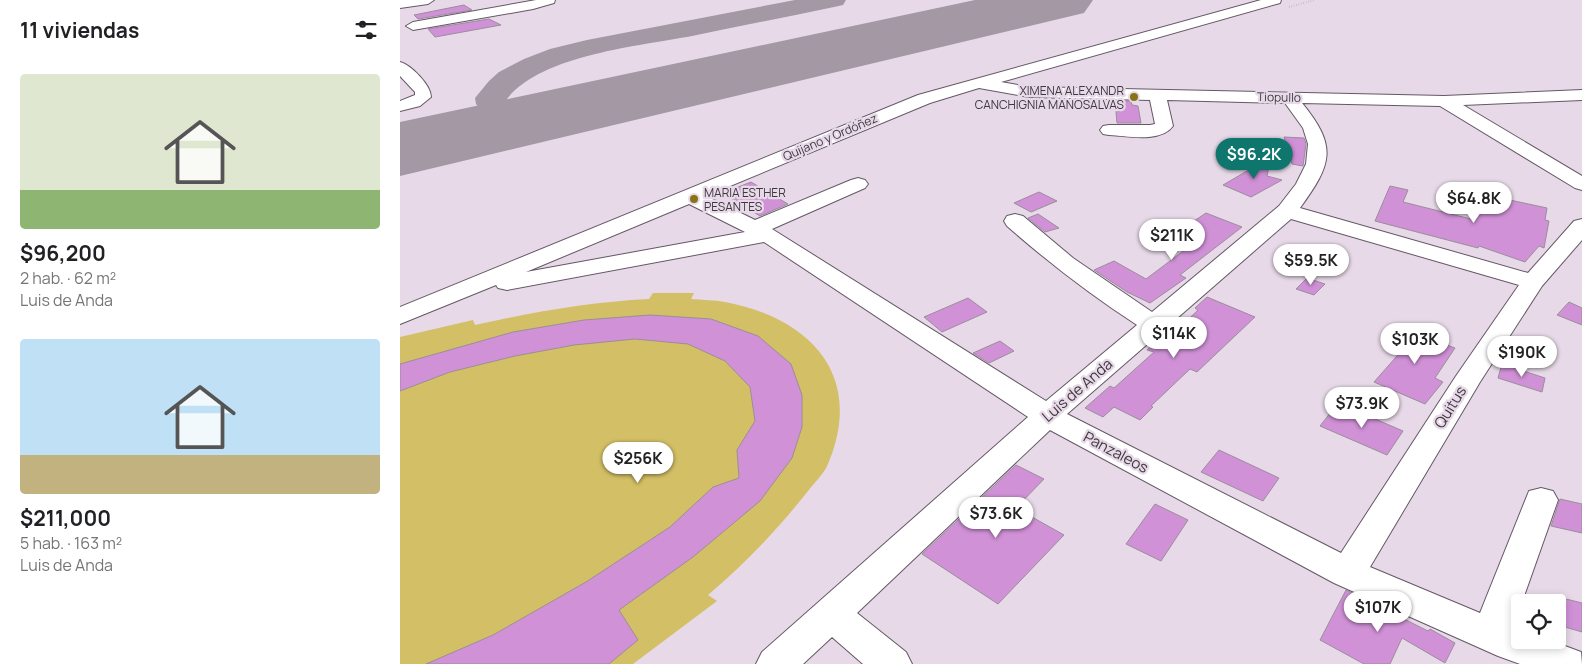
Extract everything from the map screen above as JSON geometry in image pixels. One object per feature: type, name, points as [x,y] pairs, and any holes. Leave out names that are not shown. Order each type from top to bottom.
[{"type":"street","points":[[400,4],[428,0]]},
{"type":"street","points":[[413,26],[533,6],[549,0]]},
{"type":"street","name":"Quijano y Ordóñez","points":[[400,316],[924,99],[1275,0]]},
{"type":"street","points":[[400,67],[424,91],[423,97],[400,106]]},
{"type":"street","name":"Tiopullo","points":[[976,83],[1029,92],[1444,101],[1582,95]]},
{"type":"street","points":[[1109,130],[1153,131],[1164,126],[1158,94]]},
{"type":"street","name":"Luis de Anda","points":[[776,664],[1047,416],[1287,211],[1302,193],[1314,171],[1317,149],[1314,133],[1289,97]]},
{"type":"street","points":[[1444,101],[1488,130],[1582,184]]},
{"type":"street","points":[[457,293],[617,263],[762,232],[858,184]]},
{"type":"street","name":"Panzaleos","points":[[689,196],[762,232],[1047,416],[1347,573],[1491,635],[1566,664]]},
{"type":"street","points":[[1287,211],[1533,282]]},
{"type":"street","points":[[1015,221],[1050,253],[1096,288],[1153,324]]},
{"type":"street","name":"Quitus","points":[[1347,573],[1466,382],[1533,282],[1582,226]]},
{"type":"street","points":[[593,236],[617,263]]},
{"type":"street","points":[[1491,635],[1541,500]]},
{"type":"street","points":[[831,614],[892,664]]},
{"type":"shaded area","points":[[653,293],[694,293],[691,299],[725,302],[756,310],[783,322],[805,337],[823,356],[834,378],[840,404],[838,432],[824,471],[761,546],[708,595],[717,601],[633,664],[400,664],[400,337],[473,320],[475,325],[562,308],[605,302],[649,299]]},
{"type":"building","points":[[464,5],[472,10],[418,19],[414,15]]},
{"type":"building","points":[[489,19],[501,25],[435,37],[428,29]]},
{"type":"building","points":[[1115,101],[1131,101],[1132,105],[1138,106],[1141,123],[1117,123]]},
{"type":"building","points":[[1284,137],[1304,138],[1306,144],[1303,166],[1292,164]]},
{"type":"building","points":[[1271,157],[1267,176],[1282,180],[1251,197],[1223,185]]},
{"type":"building","points":[[751,182],[788,204],[760,216],[723,193]]},
{"type":"building","points":[[1390,186],[1408,190],[1403,202],[1475,220],[1482,194],[1547,208],[1545,220],[1549,221],[1544,248],[1539,246],[1525,262],[1479,246],[1478,248],[1375,221]]},
{"type":"building","points":[[1039,192],[1057,201],[1031,212],[1014,203]]},
{"type":"building","points":[[1206,213],[1242,227],[1180,275],[1186,278],[1150,303],[1127,292],[1094,270],[1114,261],[1146,279],[1202,237],[1182,229]]},
{"type":"building","points":[[1038,214],[1059,228],[1045,232],[1028,218]]},
{"type":"building","points":[[1307,278],[1325,284],[1314,295],[1296,289]]},
{"type":"building","points":[[1207,297],[1255,317],[1197,372],[1190,369],[1151,406],[1153,407],[1140,420],[1114,407],[1103,417],[1085,408],[1110,386],[1114,388],[1154,352],[1147,350],[1166,334],[1171,336],[1198,310],[1195,308]]},
{"type":"building","points":[[968,298],[987,312],[942,332],[924,317]]},
{"type":"building","points":[[1569,302],[1582,308],[1582,325],[1557,315]]},
{"type":"building","points":[[650,315],[711,319],[758,336],[791,364],[802,395],[802,427],[792,458],[760,501],[693,557],[619,610],[638,640],[609,664],[426,664],[493,635],[586,582],[670,527],[713,487],[739,478],[737,450],[755,421],[750,387],[725,361],[688,344],[635,339],[574,345],[515,356],[450,372],[400,391],[400,364],[513,332],[584,320]]},
{"type":"building","points":[[1396,326],[1455,348],[1435,378],[1443,382],[1425,404],[1374,382],[1404,348],[1385,341]]},
{"type":"building","points":[[1000,341],[1014,351],[989,363],[973,353]]},
{"type":"building","points":[[1502,364],[1545,378],[1542,392],[1498,378]]},
{"type":"building","points":[[1338,403],[1403,431],[1387,455],[1320,426]]},
{"type":"building","points":[[1219,450],[1279,478],[1263,501],[1201,472]]},
{"type":"building","points":[[1016,465],[1044,479],[1016,508],[1064,535],[998,604],[922,554]]},
{"type":"building","points":[[1560,499],[1582,504],[1582,533],[1551,526]]},
{"type":"building","points":[[1155,504],[1188,520],[1161,561],[1126,544]]},
{"type":"building","points":[[1346,590],[1428,631],[1430,629],[1455,643],[1445,663],[1402,638],[1390,664],[1364,664],[1320,640]]},
{"type":"building","points":[[1566,599],[1582,603],[1582,632],[1566,627]]},
{"type":"taxiway","points":[[533,119],[498,109],[492,104],[491,98],[510,78],[534,65],[587,48],[834,0]]},
{"type":"runway","points":[[400,149],[1062,0]]},
{"type":"place","name":"XIMENA ALEXANDR CANCHIGNIA MANOSALVAS","points":[[1134,97]]},
{"type":"place","name":"MARIA ESTHER PESANTES","points":[[694,199]]}]
